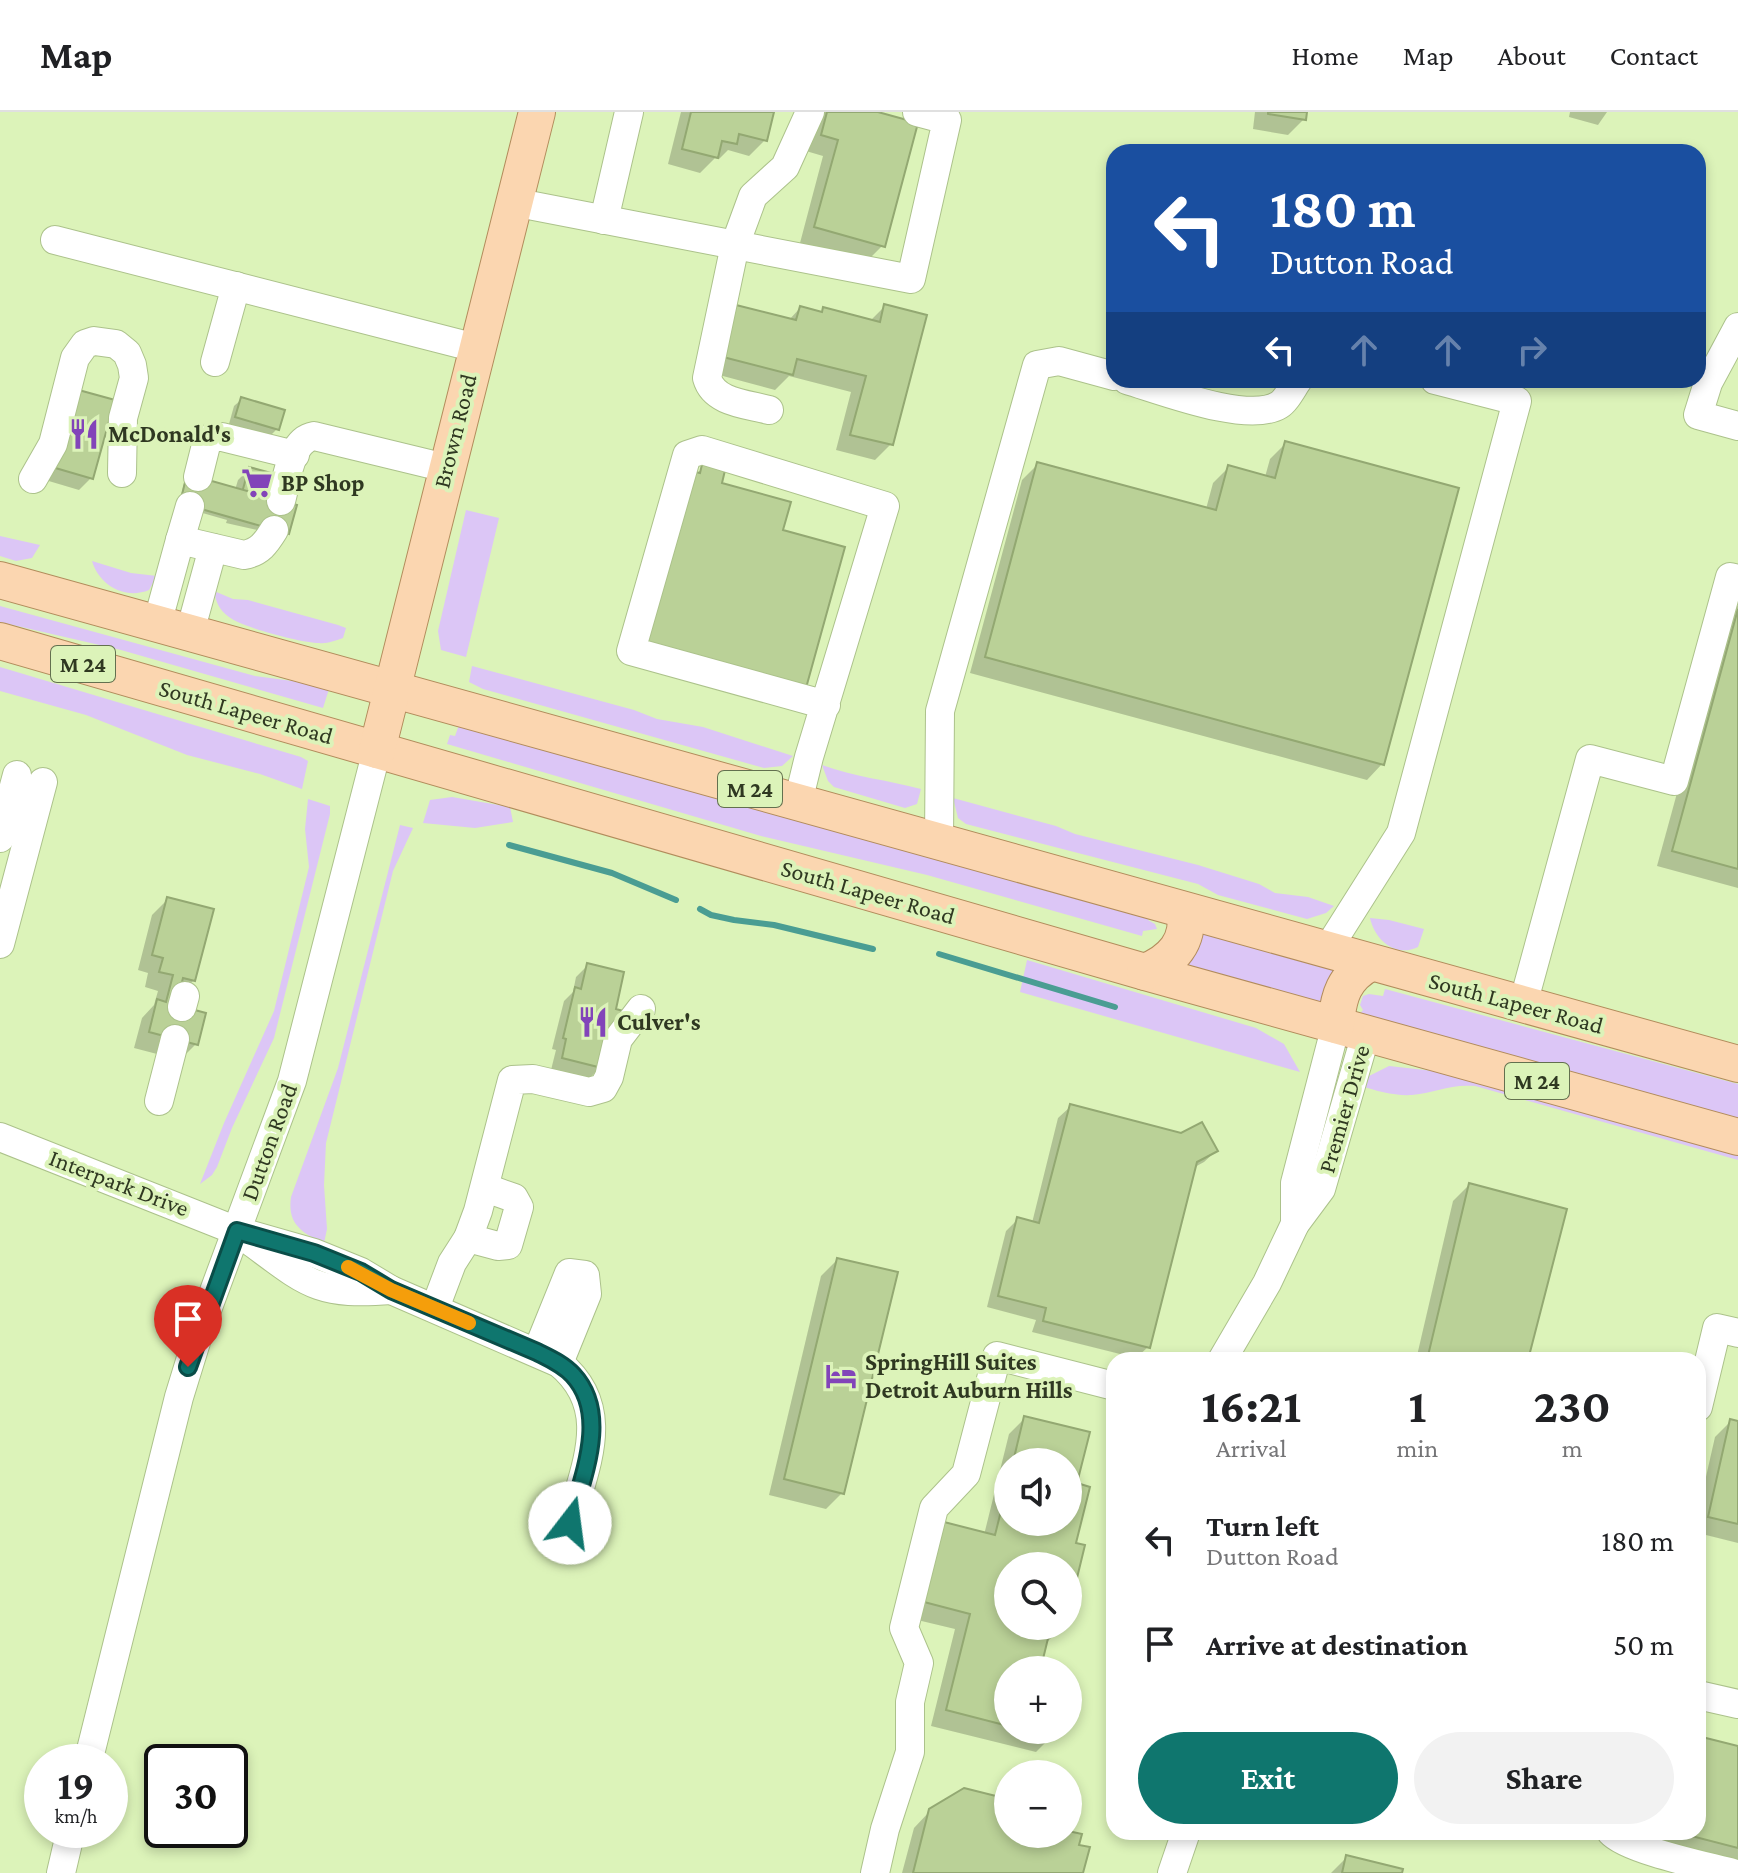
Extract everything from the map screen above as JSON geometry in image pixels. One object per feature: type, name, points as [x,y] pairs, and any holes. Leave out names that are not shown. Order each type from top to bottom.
[{"type":"main road","name":"Brown Road","points":[[377,750],[537,112]]},
{"type":"main road","name":"South Lapeer Road","points":[[0,580],[1738,1064]]},
{"type":"main road","name":"South Lapeer Road","points":[[0,641],[1145,972],[1738,1137]]},
{"type":"main road","points":[[1145,972],[1172,957],[1180,945],[1187,921],[1185,911]]},
{"type":"main road","points":[[1351,1029],[1343,989],[1357,970],[1370,963]]},
{"type":"street","points":[[604,220],[629,112]]},
{"type":"street","points":[[769,410],[717,396],[707,378],[735,245],[753,196],[785,167],[810,112]]},
{"type":"street","points":[[513,202],[911,279],[947,120],[917,112]]},
{"type":"street","points":[[55,240],[476,348]]},
{"type":"street","points":[[215,362],[236,286]]},
{"type":"street","points":[[1738,327],[1708,383],[1698,415],[1738,426]]},
{"type":"street","points":[[33,479],[53,444],[69,377],[83,363],[106,353],[127,353],[134,378],[123,418],[122,473]]},
{"type":"street","points":[[939,842],[940,711],[1037,365],[1059,361],[1106,374]]},
{"type":"street","points":[[1155,388],[1224,408],[1253,412],[1280,405],[1292,388]]},
{"type":"street","points":[[1327,950],[1401,833],[1517,401],[1466,388]]},
{"type":"street","points":[[281,501],[297,445],[305,437],[314,436],[446,468]]},
{"type":"street","points":[[198,477],[206,445],[212,437],[295,455]]},
{"type":"street","points":[[798,802],[885,506],[702,450],[687,455],[631,651],[826,705]]},
{"type":"street","points":[[173,628],[180,540],[190,506]]},
{"type":"street","points":[[180,540],[244,555],[255,553],[274,530]]},
{"type":"street","points":[[173,628],[213,548]]},
{"type":"street","points":[[1523,1004],[1590,759],[1674,781],[1730,577],[1738,579]]},
{"type":"street","name":"Dutton Road","points":[[92,1744],[183,1382],[296,1070],[377,750]]},
{"type":"street","points":[[0,838],[30,779],[0,944]]},
{"type":"street","points":[[435,1308],[452,1263],[468,1238],[486,1188],[512,1080],[533,1079],[589,1092],[603,1088],[609,1077],[618,1039],[641,1009]]},
{"type":"street","name":"Premier Drive","points":[[1227,1352],[1267,1283],[1295,1224],[1295,1183],[1351,1029]]},
{"type":"street","points":[[159,1101],[175,1039]]},
{"type":"street","name":"Interpark Drive","points":[[0,1137],[237,1231],[301,1279],[321,1288],[354,1293],[391,1290],[548,1357],[573,1375],[591,1409],[588,1454],[570,1523]]},
{"type":"street","points":[[468,1238],[498,1246],[508,1245],[519,1207],[514,1198],[486,1188]]},
{"type":"street","points":[[1706,1374],[1717,1328],[1738,1333]]},
{"type":"street","points":[[875,1873],[885,1829],[910,1752],[910,1702],[919,1663],[904,1628],[934,1508],[966,1474],[997,1356],[1106,1384]]},
{"type":"street","points":[[1706,1697],[1738,1704]]},
{"type":"street","points":[[1172,1873],[1183,1840]]},
{"type":"street","points":[[1621,1840],[1733,1873]]},
{"type":"street","points":[[61,1873],[67,1848]]},
{"type":"shaded area","points":[[466,510],[499,518],[466,657],[441,650],[438,631]]},
{"type":"shaded area","points":[[0,536],[40,545],[32,558],[16,561],[0,556]]},
{"type":"shaded area","points":[[92,561],[131,573],[157,576],[149,590],[122,592],[100,577]]},
{"type":"shaded area","points":[[214,591],[233,599],[248,600],[338,625],[346,628],[343,638],[325,643],[311,642],[246,625],[223,612]]},
{"type":"shaded area","points":[[0,606],[255,676],[330,686],[323,708],[121,650],[0,622]]},
{"type":"shaded area","points":[[472,666],[657,719],[703,727],[793,756],[782,766],[764,768],[483,689],[469,682]]},
{"type":"shaded area","points":[[0,667],[301,757],[308,761],[302,789],[260,774],[187,755],[86,715],[0,691]]},
{"type":"shaded area","points":[[460,722],[1149,915],[1148,920],[1157,929],[1143,931],[1142,936],[927,875],[761,836],[447,744],[450,735],[455,736]]},
{"type":"shaded area","points":[[822,765],[921,789],[917,804],[905,808],[834,787]]},
{"type":"shaded area","points":[[452,797],[510,807],[513,822],[475,828],[423,823],[430,800]]},
{"type":"shaded area","points":[[953,798],[1075,834],[1198,865],[1259,884],[1275,893],[1308,897],[1334,906],[1326,913],[1307,919],[1218,895],[1198,884],[966,824],[958,818]]},
{"type":"shaded area","points":[[308,799],[330,806],[330,814],[274,1038],[217,1167],[200,1184],[274,1011],[309,867],[305,829]]},
{"type":"shaded area","points":[[400,825],[413,828],[393,871],[326,1143],[324,1185],[327,1229],[324,1243],[309,1235],[294,1221],[291,1197],[338,1068]]},
{"type":"shaded area","points":[[1370,918],[1424,929],[1418,947],[1402,950],[1387,945],[1376,933]]},
{"type":"shaded area","points":[[1206,931],[1332,967],[1321,1001],[1319,1004],[1187,966]]},
{"type":"shaded area","points":[[1027,960],[1256,1028],[1284,1044],[1300,1072],[1020,992]]},
{"type":"shaded area","points":[[1385,989],[1738,1084],[1738,1121],[1359,1015],[1363,1010],[1360,1005],[1363,996],[1383,996]]},
{"type":"shaded area","points":[[1389,1066],[1434,1071],[1738,1155],[1738,1160],[1475,1086],[1405,1095],[1361,1086],[1369,1076]]},
{"type":"building","points":[[691,112],[774,112],[767,141],[739,134],[737,144],[722,141],[718,158],[682,149]]},
{"type":"building","points":[[827,112],[878,112],[918,123],[885,247],[814,227],[838,140],[821,135]]},
{"type":"building","points":[[1268,112],[1307,112],[1306,120]]},
{"type":"building","points":[[884,304],[927,315],[893,445],[850,435],[866,376],[797,359],[793,375],[723,357],[736,305],[796,320],[800,306],[822,312],[823,307],[880,322]]},
{"type":"building","name":"McDonald's","points":[[75,389],[115,400],[93,479],[52,467]]},
{"type":"building","points":[[241,397],[285,410],[279,430],[235,417]]},
{"type":"building","points":[[1285,441],[1459,488],[1384,765],[985,657],[1037,462],[1216,510],[1228,465],[1275,478]]},
{"type":"building","points":[[704,456],[727,462],[722,483],[791,502],[783,530],[845,547],[806,688],[644,643],[691,471],[700,473]]},
{"type":"building","points":[[249,467],[271,473],[258,517],[237,511]]},
{"type":"building","points":[[187,474],[297,505],[289,534],[180,503]]},
{"type":"building","points":[[1738,609],[1738,869],[1672,851]]},
{"type":"building","points":[[167,897],[214,909],[195,981],[183,978],[176,1005],[206,1013],[198,1045],[149,1032],[157,999],[166,1002],[173,975],[159,972],[163,958],[152,955]]},
{"type":"building","name":"Culver's","points":[[587,963],[624,972],[616,1009],[623,1011],[602,1068],[562,1058],[566,1039],[563,1038],[575,987],[581,989]]},
{"type":"building","points":[[1070,1104],[1181,1133],[1202,1122],[1218,1151],[1197,1162],[1150,1348],[1043,1321],[1046,1308],[998,1296],[1017,1217],[1039,1223]]},
{"type":"building","points":[[1469,1183],[1567,1209],[1530,1352],[1429,1352]]},
{"type":"building","name":"SpringHill Suites Detroit Auburn Hills","points":[[837,1258],[898,1272],[844,1494],[784,1479]]},
{"type":"building","points":[[1024,1416],[1090,1432],[1082,1463],[1082,1448],[1016,1448]]},
{"type":"building","points":[[1730,1419],[1738,1421],[1738,1524],[1708,1517]]},
{"type":"building","points":[[1082,1485],[1090,1487],[1082,1519]]},
{"type":"building","points":[[944,1522],[994,1536],[1078,1536],[1076,1543],[1085,1545],[1082,1557],[1082,1552],[994,1552],[994,1640],[1048,1640],[1044,1656],[994,1656],[994,1722],[946,1710],[970,1614],[924,1602]]},
{"type":"building","points":[[1706,1738],[1738,1746],[1738,1848],[1706,1840]]},
{"type":"building","points":[[964,1788],[994,1796],[994,1848],[1090,1847],[1083,1873],[913,1873],[929,1809]]},
{"type":"building","points":[[1346,1855],[1403,1869],[1402,1873],[1342,1873]]},
{"type":"waterway","points":[[509,845],[612,873],[676,900]]},
{"type":"waterway","points":[[700,909],[711,915],[774,925],[873,949]]},
{"type":"waterway","points":[[939,954],[1115,1007]]},
{"type":"slow traffic","points":[[348,1267],[391,1290],[469,1323]]},
{"type":"place","name":"McDonald's","points":[[84,434]]},
{"type":"place","name":"BP Shop","points":[[257,483]]},
{"type":"place","name":"Culver's","points":[[593,1022]]},
{"type":"place","name":"SpringHill Suites Detroit Auburn Hills","points":[[841,1376]]},
{"type":"route","points":[[188,1367],[237,1231],[314,1253],[361,1272],[391,1290],[537,1352],[559,1363],[573,1375],[591,1409],[592,1425],[588,1454],[570,1523]]}]
